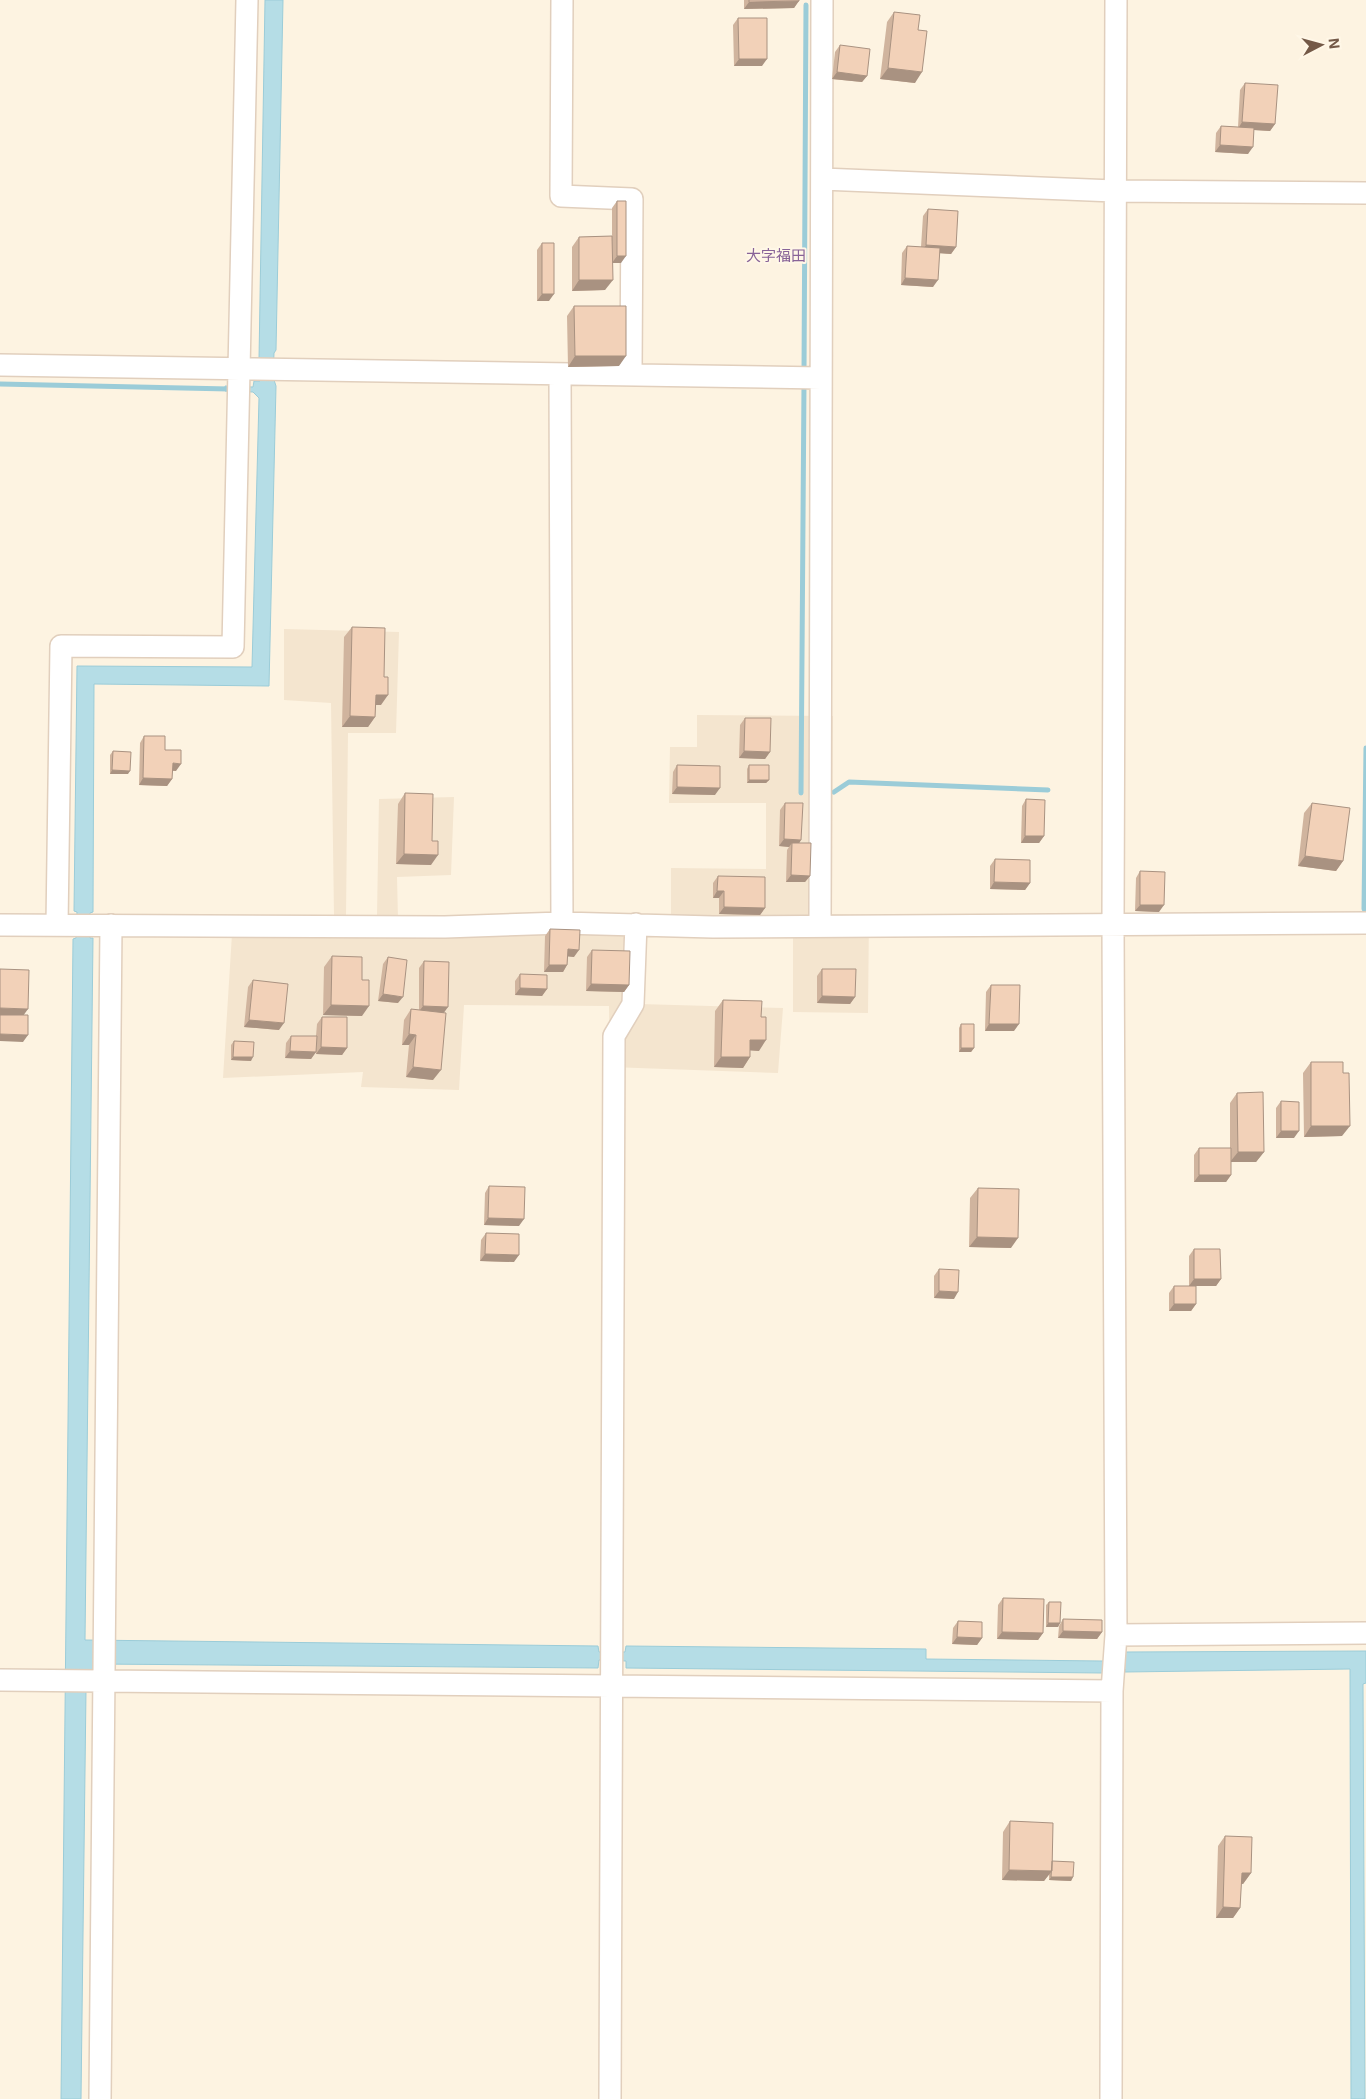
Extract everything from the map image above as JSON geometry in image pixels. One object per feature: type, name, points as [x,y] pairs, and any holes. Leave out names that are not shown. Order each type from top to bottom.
[{"type":"street","points":[[65,925],[61,646],[233,647],[243,379],[247,0]]},
{"type":"street","points":[[562,0],[561,196],[632,199],[631,375]]},
{"type":"street","points":[[820,924],[809,378],[822,179],[822,0]]},
{"type":"street","points":[[1111,2099],[1114,1663],[1113,924],[1116,0]]},
{"type":"street","points":[[822,179],[1114,191],[1366,193]]},
{"type":"street","points":[[0,365],[243,379],[282,368],[560,375],[809,378]]},
{"type":"street","points":[[560,375],[562,923]]},
{"type":"street","points":[[0,925],[445,926],[562,923],[714,927],[820,924],[1366,923]]},
{"type":"street","points":[[610,2099],[614,1036],[633,1004],[636,924]]},
{"type":"street","points":[[100,2099],[91,1678],[104,1634],[103,925]]},
{"type":"street","points":[[0,1680],[612,1666],[1114,1663],[1366,1633]]},
{"type":"shaded area","points":[[284,629],[399,632],[396,733],[348,733],[346,916],[377,915],[379,799],[454,797],[451,875],[397,877],[398,919],[644,917],[639,1004],[783,1008],[778,1073],[610,1067],[609,1006],[464,1005],[459,1090],[361,1087],[363,1072],[223,1078],[233,918],[334,916],[331,703],[284,700]]},
{"type":"shaded area","points":[[697,715],[833,716],[832,914],[869,915],[868,1013],[793,1012],[793,933],[671,932],[671,868],[766,869],[766,803],[669,803],[670,747],[697,747]]},
{"type":"water","points":[[265,0],[283,0],[276,350],[274,353],[273,377],[276,386],[269,686],[94,684],[93,912],[90,913],[90,938],[93,938],[85,1640],[598,1646],[599,1652],[625,1652],[626,1646],[926,1649],[926,1659],[1102,1661],[1124,1657],[1124,1652],[1366,1651],[1366,1683],[1363,1684],[1365,2099],[1351,2099],[1350,1669],[1125,1672],[1125,1669],[1102,1673],[626,1668],[626,1661],[599,1660],[598,1668],[96,1664],[96,1668],[90,1672],[86,1690],[81,2099],[61,2099],[73,939],[76,938],[77,912],[74,911],[77,666],[252,667],[259,398],[253,392],[225,391],[225,386],[253,387],[254,381],[260,381],[263,362],[259,359]]},
{"type":"building","points":[[749,0],[799,0],[799,1],[749,2]]},
{"type":"building","points":[[894,12],[920,15],[918,30],[927,31],[922,72],[888,68]]},
{"type":"building","points":[[738,18],[767,18],[767,59],[739,59]]},
{"type":"building","points":[[840,45],[870,49],[867,76],[837,72]]},
{"type":"building","points":[[1245,83],[1278,85],[1275,124],[1242,122]]},
{"type":"building","points":[[1221,126],[1254,128],[1253,147],[1220,145]]},
{"type":"building","points":[[617,201],[626,201],[626,256],[617,256]]},
{"type":"building","points":[[928,209],[958,211],[956,247],[926,245]]},
{"type":"building","points":[[612,236],[613,280],[579,280],[579,237]]},
{"type":"building","points":[[542,243],[554,243],[554,294],[542,294]]},
{"type":"building","points":[[907,246],[940,248],[938,280],[905,278]]},
{"type":"building","points":[[574,306],[626,306],[626,356],[575,356]]},
{"type":"building","points":[[352,627],[385,628],[384,677],[388,677],[388,695],[376,695],[375,717],[350,716]]},
{"type":"building","points":[[745,718],[771,718],[770,752],[744,751]]},
{"type":"building","points":[[144,736],[165,736],[165,750],[181,750],[181,764],[173,763],[172,779],[143,778]]},
{"type":"building","points":[[113,751],[131,752],[130,771],[112,770]]},
{"type":"building","points":[[677,765],[720,766],[720,788],[677,787]]},
{"type":"building","points":[[749,765],[769,765],[769,780],[749,780]]},
{"type":"building","points":[[405,793],[433,794],[432,841],[438,841],[438,855],[404,854]]},
{"type":"building","points":[[1026,799],[1045,800],[1044,836],[1025,836]]},
{"type":"building","points":[[785,803],[803,803],[801,840],[784,839]]},
{"type":"building","points":[[1312,803],[1350,808],[1343,861],[1305,856]]},
{"type":"building","points":[[792,843],[811,843],[810,876],[791,875]]},
{"type":"building","points":[[995,859],[1030,860],[1030,883],[994,882]]},
{"type":"building","points":[[1140,871],[1165,872],[1164,905],[1140,905]]},
{"type":"building","points":[[718,876],[765,877],[765,908],[724,907],[724,891],[717,891]]},
{"type":"building","points":[[550,929],[580,930],[579,950],[568,949],[567,965],[549,965]]},
{"type":"building","points":[[592,950],[630,951],[629,985],[591,984]]},
{"type":"building","points":[[332,956],[362,957],[362,980],[369,980],[369,1006],[331,1005]]},
{"type":"building","points":[[388,957],[407,960],[403,997],[383,994]]},
{"type":"building","points":[[424,961],[449,962],[448,1007],[423,1006]]},
{"type":"building","points":[[0,969],[29,970],[28,1009],[0,1008]]},
{"type":"building","points":[[822,969],[856,969],[855,997],[822,996]]},
{"type":"building","points":[[520,974],[547,975],[547,989],[520,988]]},
{"type":"building","points":[[253,980],[288,984],[284,1023],[249,1020]]},
{"type":"building","points":[[991,985],[1020,985],[1019,1024],[989,1024]]},
{"type":"building","points":[[723,1000],[762,1001],[761,1017],[766,1017],[766,1040],[750,1040],[750,1057],[721,1057]]},
{"type":"building","points":[[411,1009],[446,1013],[441,1070],[413,1067],[416,1035],[409,1034]]},
{"type":"building","points":[[0,1015],[28,1015],[28,1035],[0,1034]]},
{"type":"building","points":[[322,1017],[347,1017],[347,1048],[321,1047]]},
{"type":"building","points":[[961,1024],[974,1024],[974,1048],[961,1048]]},
{"type":"building","points":[[291,1036],[317,1036],[316,1052],[290,1051]]},
{"type":"building","points":[[234,1041],[254,1042],[253,1057],[233,1057]]},
{"type":"building","points":[[1311,1062],[1343,1062],[1343,1073],[1349,1073],[1350,1126],[1311,1126]]},
{"type":"building","points":[[1263,1092],[1264,1152],[1238,1152],[1237,1093]]},
{"type":"building","points":[[1281,1101],[1299,1102],[1299,1131],[1281,1131]]},
{"type":"building","points":[[1199,1148],[1231,1148],[1231,1175],[1199,1175]]},
{"type":"building","points":[[489,1186],[525,1187],[524,1219],[488,1218]]},
{"type":"building","points":[[978,1188],[1019,1189],[1018,1238],[977,1237]]},
{"type":"building","points":[[486,1233],[519,1234],[519,1255],[485,1254]]},
{"type":"building","points":[[1194,1249],[1220,1249],[1221,1279],[1194,1279]]},
{"type":"building","points":[[939,1269],[959,1270],[958,1292],[939,1291]]},
{"type":"building","points":[[1174,1286],[1196,1286],[1196,1304],[1174,1304]]},
{"type":"building","points":[[1003,1598],[1044,1599],[1043,1633],[1002,1632]]},
{"type":"building","points":[[1049,1602],[1061,1602],[1060,1623],[1048,1623]]},
{"type":"building","points":[[1063,1619],[1102,1620],[1102,1632],[1063,1631]]},
{"type":"building","points":[[958,1621],[982,1622],[982,1638],[957,1637]]},
{"type":"building","points":[[1010,1821],[1053,1823],[1052,1871],[1009,1870]]},
{"type":"building","points":[[1225,1836],[1252,1837],[1251,1873],[1242,1873],[1240,1908],[1223,1907]]},
{"type":"building","points":[[1052,1861],[1074,1862],[1073,1877],[1051,1877]]},
{"type":"waterway","points":[[804,373],[806,5]]},
{"type":"waterway","points":[[0,384],[229,389]]},
{"type":"waterway","points":[[801,793],[804,384]]},
{"type":"waterway","points":[[1364,909],[1366,748]]},
{"type":"waterway","points":[[834,792],[849,782],[1048,790]]},
{"type":"district","name":"大字福田","points":[[776,255]]}]
